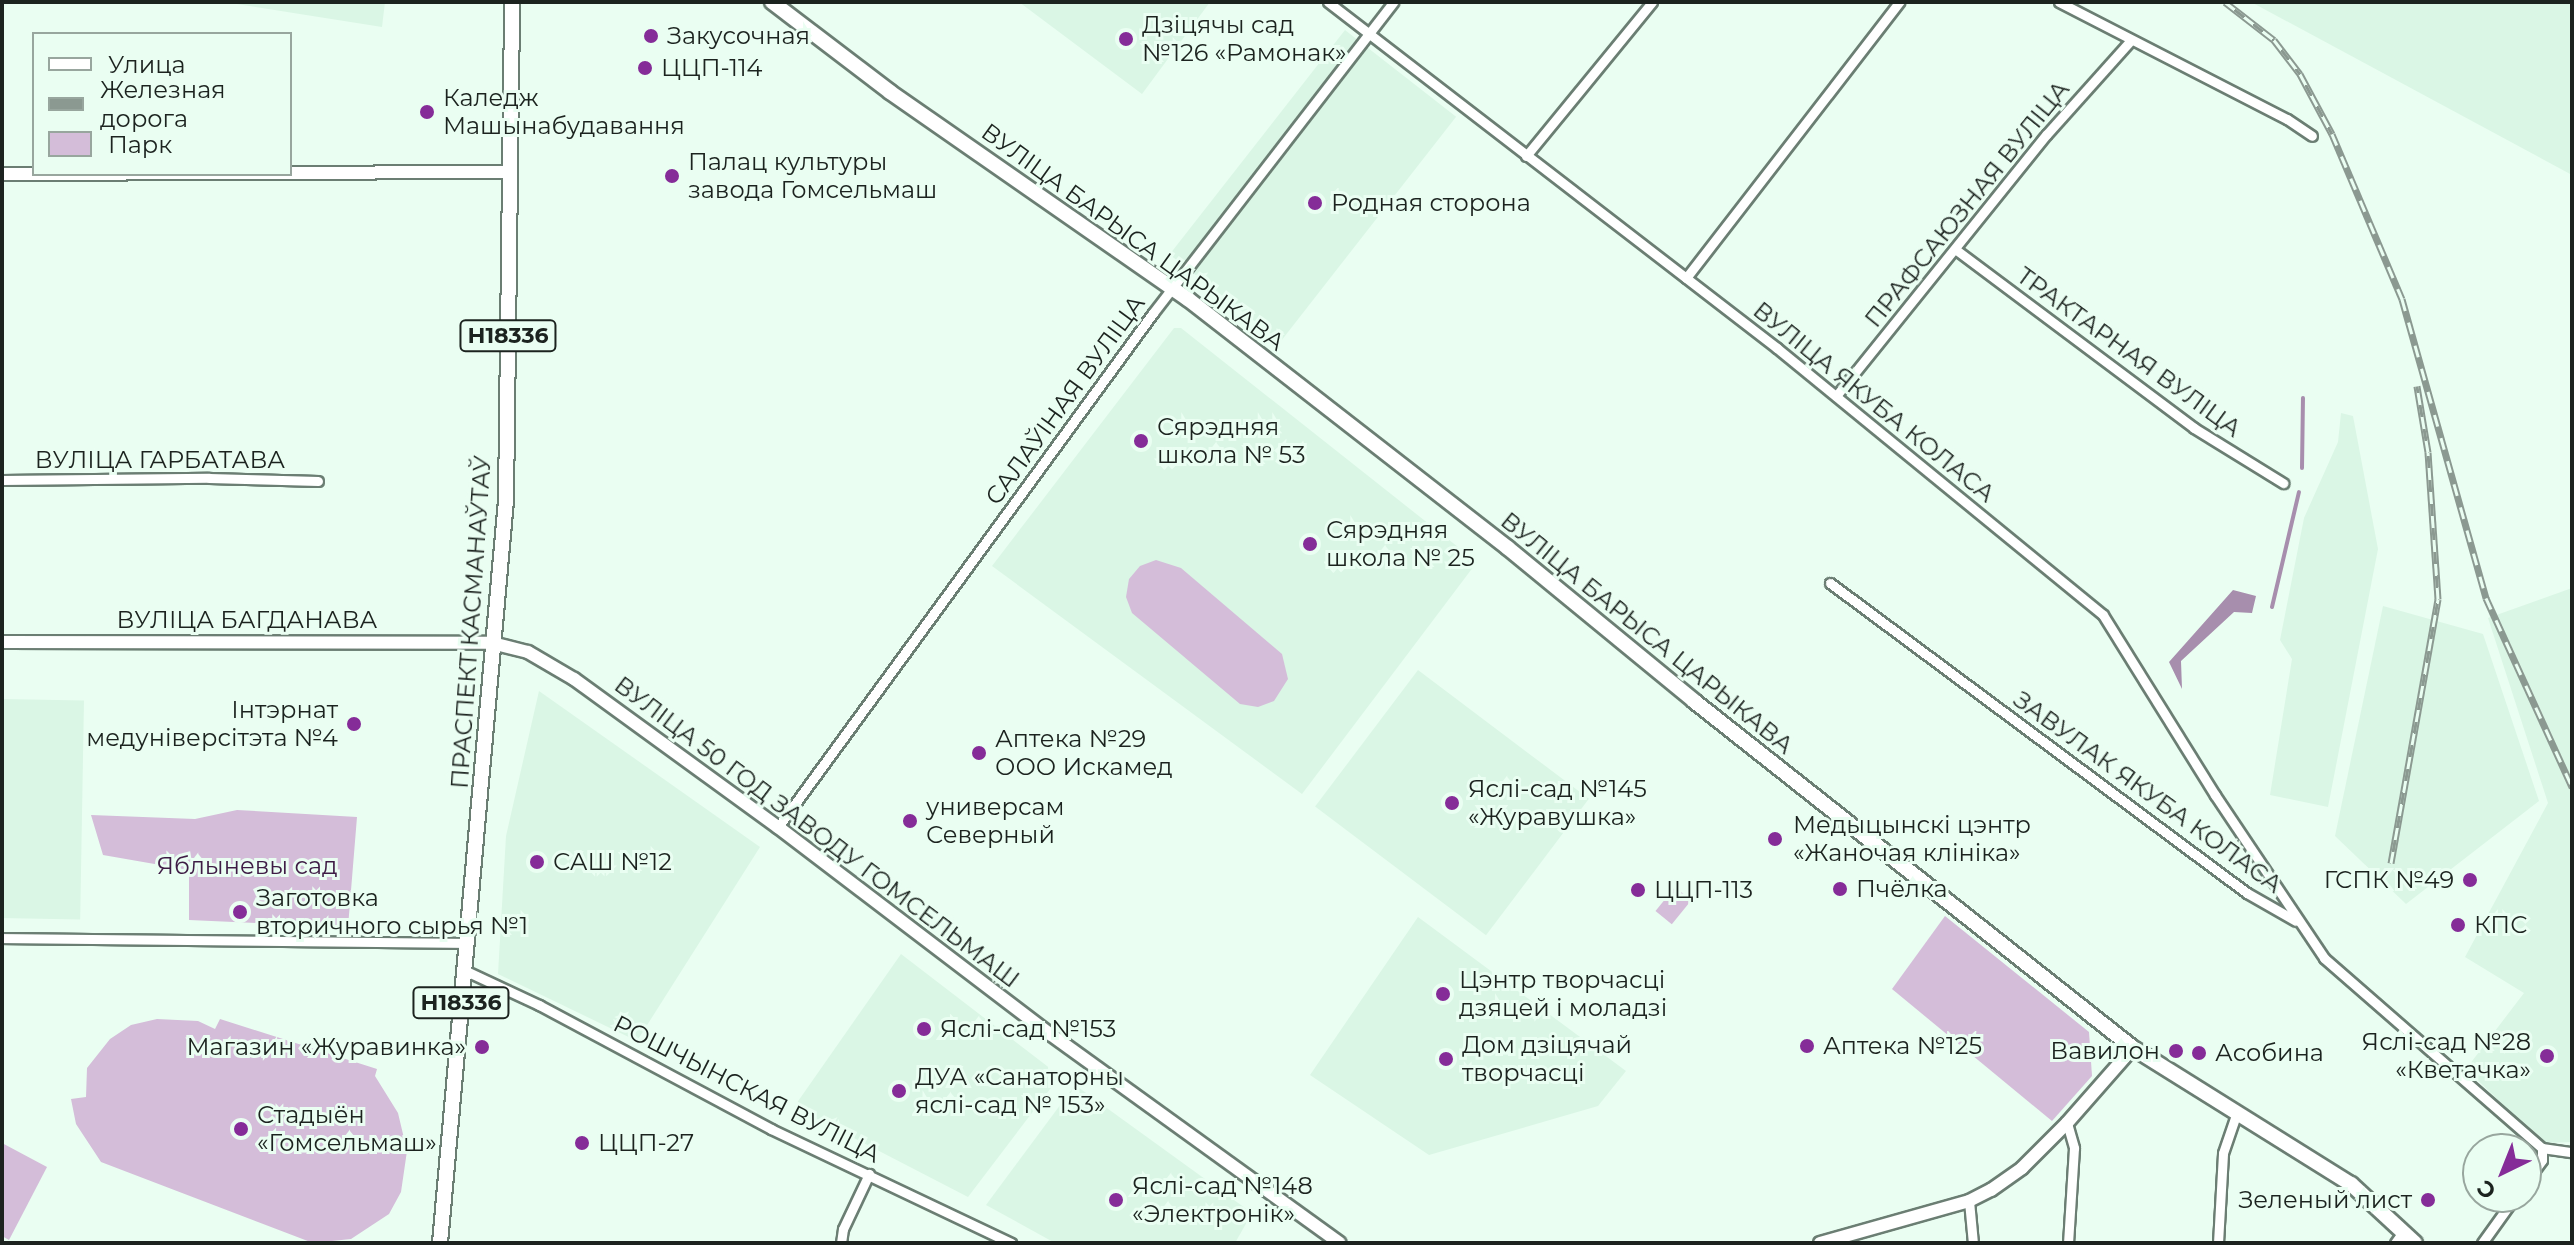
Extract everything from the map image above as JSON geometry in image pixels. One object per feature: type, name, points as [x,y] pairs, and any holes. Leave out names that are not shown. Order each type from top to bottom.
[{"type":"main road","name":"ПРАСПЕКТ КАСМАНАЎТАЎ","points":[[440,1243],[506,501],[512,2]]},
{"type":"main road","name":"ВУЛІЦА БАРЫСА ЦАРЫКАВА","points":[[772,2],[890,92],[1172,287],[1497,540],[1706,711],[2133,1048],[2351,1184],[2399,1238],[2415,1243]]},
{"type":"street","name":"ВУЛІЦА ЯКУБА КОЛАСА","points":[[1328,2],[1836,396],[2103,615],[2215,795],[2299,922]]},
{"type":"street","name":"САЛАЎІНАЯ ВУЛІЦА","points":[[778,827],[1172,287],[1393,2]]},
{"type":"street","points":[[1526,156],[1652,2]]},
{"type":"street","points":[[1686,278],[1899,2]]},
{"type":"street","points":[[2059,2],[2287,119],[2312,136]]},
{"type":"street","name":"ПРАФСАЮЗНАЯ ВУЛІЦА","points":[[1836,396],[2047,134],[2131,40]]},
{"type":"street","points":[[292,173],[510,172]]},
{"type":"street","points":[[2,174],[32,174]]},
{"type":"street","name":"ТРАКТАРНАЯ ВУЛІЦА","points":[[1955,249],[2194,428],[2283,483]]},
{"type":"street","name":"ВУЛІЦА ГАРБАТАВА","points":[[2,480],[209,478],[318,481]]},
{"type":"street","name":"ЗАВУЛАК ЯКУБА КОЛАСА","points":[[1830,583],[2247,893],[2299,922],[2324,958],[2525,1133]]},
{"type":"street","name":"ВУЛІЦА БАГДАНАВА","points":[[2,642],[492,643]]},
{"type":"street","name":"ВУЛІЦА 50 ГОД ЗАВОДУ ГОМСЕЛЬМАШ","points":[[492,643],[528,652],[574,679],[778,827],[1050,1034],[1340,1243]]},
{"type":"street","points":[[2,938],[467,943]]},
{"type":"street","name":"РОШЧЫНСКАЯ ВУЛІЦА","points":[[464,970],[552,1012],[771,1129],[1011,1243]]},
{"type":"street","points":[[1820,1243],[1849,1238],[1969,1201],[2011,1177],[2067,1123],[2133,1048]]},
{"type":"street","points":[[2218,1243],[2223,1153],[2237,1112]]},
{"type":"street","points":[[2067,1123],[2074,1148],[2068,1243]]},
{"type":"street","points":[[2542,1148],[2572,1152]]},
{"type":"street","points":[[841,1243],[843,1229],[869,1174]]},
{"type":"street","points":[[1969,1201],[1973,1243]]},
{"type":"street","points":[[2482,1243],[2504,1213]]},
{"type":"shaded area","points":[[224,2],[385,2],[382,27]]},
{"type":"shaded area","name":"Дзіцячы сад №126 «Рамонак»","points":[[1019,2],[1210,2],[1142,94]]},
{"type":"shaded area","points":[[2251,2],[2572,2],[2572,175]]},
{"type":"shaded area","points":[[1345,30],[1456,117],[1281,341],[1170,255]]},
{"type":"shaded area","points":[[1174,328],[1181,328],[1477,562],[1302,794],[992,566]]},
{"type":"shaded area","points":[[2341,413],[2353,416],[2378,549],[2328,807],[2270,795],[2292,659],[2280,640],[2304,518],[2338,442]]},
{"type":"shaded area","points":[[2572,588],[2572,1142],[2543,1143],[2542,1133],[2533,1133],[2466,1069],[2524,993],[2465,957],[2548,803],[2488,618]]},
{"type":"shaded area","points":[[2233,590],[2256,596],[2252,613],[2234,612],[2181,661],[2182,689],[2169,662]]},
{"type":"shaded area","points":[[2383,606],[2483,634],[2539,801],[2406,904],[2335,836]]},
{"type":"shaded area","name":"Яслі-сад №145 «Журавушка»","points":[[1418,670],[1589,799],[1486,935],[1315,807]]},
{"type":"shaded area","points":[[539,691],[760,847],[637,1041],[498,974],[506,836]]},
{"type":"shaded area","points":[[2,699],[84,700],[80,919],[2,918]]},
{"type":"shaded area","name":"Цэнтр творчасці дзяцей і моладзі","points":[[1418,917],[1626,1071],[1598,1106],[1429,1155],[1310,1075]]},
{"type":"shaded area","name":"Яслі-сад №153","points":[[901,954],[1060,1076],[968,1197],[794,1107]]},
{"type":"shaded area","points":[[1075,1085],[1252,1213],[1235,1243],[1055,1243],[986,1205]]},
{"type":"green space","points":[[1156,560],[1181,568],[1282,654],[1288,679],[1274,701],[1258,707],[1240,704],[1132,613],[1126,597],[1129,579],[1140,566]]},
{"type":"green space","name":"Яблыневы сад","points":[[237,810],[357,817],[348,927],[189,920],[189,870],[103,855],[91,815],[195,819]]},
{"type":"green space","points":[[1675,887],[1691,900],[1672,924],[1655,911]]},
{"type":"green space","points":[[1945,916],[2089,1032],[2092,1076],[2052,1121],[1892,989]]},
{"type":"green space","name":"Стадыён «Гомсельмаш»","points":[[157,1019],[198,1021],[215,1029],[220,1019],[377,1069],[375,1076],[398,1113],[407,1151],[401,1192],[389,1214],[351,1239],[313,1243],[101,1162],[76,1124],[71,1099],[86,1097],[87,1068],[110,1039],[131,1025]]},
{"type":"green space","points":[[2,1143],[47,1167],[9,1240],[2,1236]]},
{"type":"waterway","points":[[2302,468],[2303,398]]},
{"type":"waterway","points":[[2272,607],[2299,492]]},
{"type":"railway","points":[[2225,2],[2274,40],[2300,74],[2332,134],[2402,299],[2486,598],[2572,787]]},
{"type":"railway","points":[[2391,863],[2438,599],[2428,452],[2417,386]]},
{"type":"place","name":"Закусочная","points":[[651,36]]},
{"type":"place","name":"Дзіцячы сад №126 «Рамонак»","points":[[1126,39]]},
{"type":"place","name":"ЦЦП-114","points":[[645,68]]},
{"type":"place","name":"Каледж Машынабудавання","points":[[427,112]]},
{"type":"place","name":"Палац культуры завода Гомсельмаш","points":[[672,176]]},
{"type":"place","name":"Родная сторона","points":[[1315,203]]},
{"type":"place","name":"Сярэдняя школа № 53","points":[[1141,441]]},
{"type":"place","name":"Сярэдняя школа № 25","points":[[1310,544]]},
{"type":"place","name":"Інтэрнат медуніверсітэта №4","points":[[354,724]]},
{"type":"place","name":"Аптека №29 ООО Искамед","points":[[979,753]]},
{"type":"place","name":"Яслі-сад №145 «Журавушка»","points":[[1452,803]]},
{"type":"place","name":"универсам Северный","points":[[910,821]]},
{"type":"place","name":"Медыцынскі цэнтр «Жаночая клініка»","points":[[1775,839]]},
{"type":"place","name":"САШ №12","points":[[537,862]]},
{"type":"place","name":"ГСПК №49","points":[[2470,880]]},
{"type":"place","name":"Пчёлка","points":[[1840,889]]},
{"type":"place","name":"ЦЦП-113","points":[[1638,890]]},
{"type":"place","name":"Заготовка вторичного сырья №1","points":[[240,912]]},
{"type":"place","name":"КПС","points":[[2458,925]]},
{"type":"place","name":"Цэнтр творчасці дзяцей і моладзі","points":[[1443,994]]},
{"type":"place","name":"Яслі-сад №153","points":[[924,1029]]},
{"type":"place","name":"Аптека №125","points":[[1807,1046]]},
{"type":"place","name":"Магазин «Журавинка»","points":[[482,1047]]},
{"type":"place","name":"Вавилон","points":[[2176,1051]]},
{"type":"place","name":"Асобина","points":[[2199,1053]]},
{"type":"place","name":"Яслі-сад №28 «Кветачка»","points":[[2547,1056]]},
{"type":"place","name":"Дом дзіцячай творчасці","points":[[1446,1059]]},
{"type":"place","name":"ДУА «Санаторны яслі-сад № 153»","points":[[899,1091]]},
{"type":"place","name":"Стадыён «Гомсельмаш»","points":[[241,1129]]},
{"type":"place","name":"ЦЦП-27","points":[[582,1143]]},
{"type":"place","name":"Яслі-сад №148 «Электронік»","points":[[1116,1200]]},
{"type":"place","name":"Зеленый лист","points":[[2428,1200]]}]
